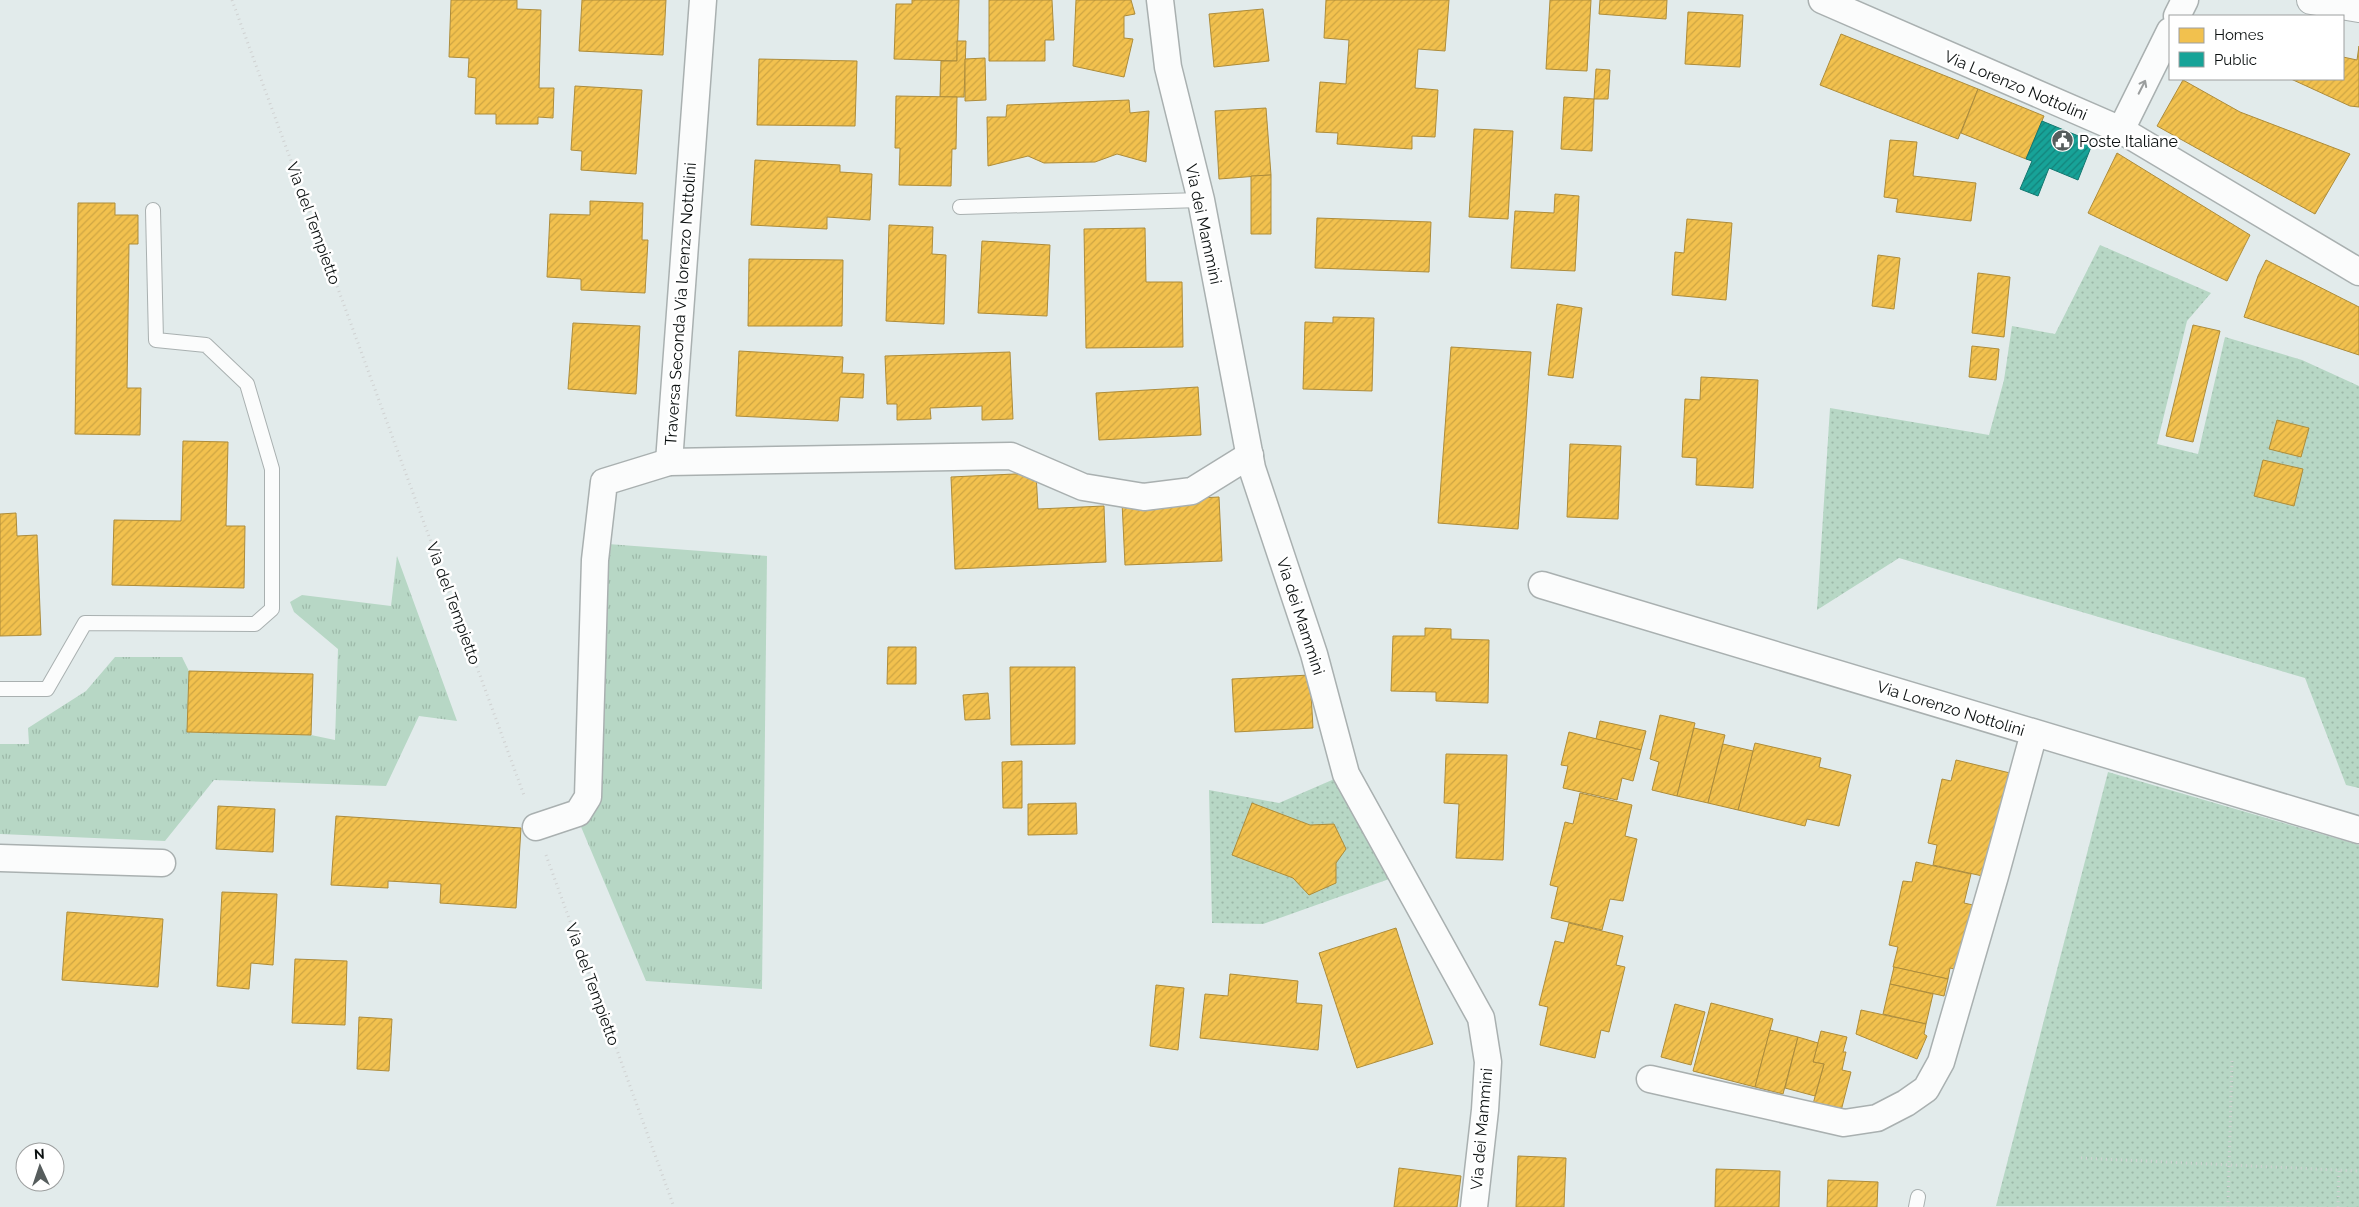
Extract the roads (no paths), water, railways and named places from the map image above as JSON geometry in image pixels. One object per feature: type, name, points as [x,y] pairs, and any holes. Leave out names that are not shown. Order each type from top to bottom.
[{"type":"street","name":"Traversa Seconda Via lorenzo Nottolini","points":[[536,827],[578,813],[588,797],[595,560],[604,482],[668,462],[703,0]]},
{"type":"street","name":"Via dei Mammini","points":[[1160,0],[1168,67],[1201,200],[1252,468],[1314,654],[1346,774],[1481,1018],[1488,1062],[1485,1110],[1474,1207]]},
{"type":"street","points":[[2178,15],[2185,0]]},
{"type":"street","points":[[2311,0],[2359,8]]},
{"type":"street","name":"Via Lorenzo Nottolini","points":[[1834,3],[2121,130],[2359,272]]},
{"type":"street","points":[[2121,130],[2169,33]]},
{"type":"street","points":[[668,462],[1010,456],[1083,488],[1144,497],[1192,491],[1250,456]]},
{"type":"street","name":"Via Lorenzo Nottolini","points":[[1542,585],[2359,830]]},
{"type":"street","points":[[1650,1079],[1844,1124],[1877,1118],[1926,1089],[1941,1062],[1995,876],[2034,732]]},
{"type":"street","points":[[0,858],[162,863]]},
{"type":"lane","points":[[960,207],[1201,200]]},
{"type":"lane","points":[[0,689],[47,689],[85,623],[255,624],[272,609],[272,469],[270,459],[247,384],[206,345],[156,340],[153,210]]},
{"type":"place","name":"Poste Italiane","points":[[2063,141]]}]
